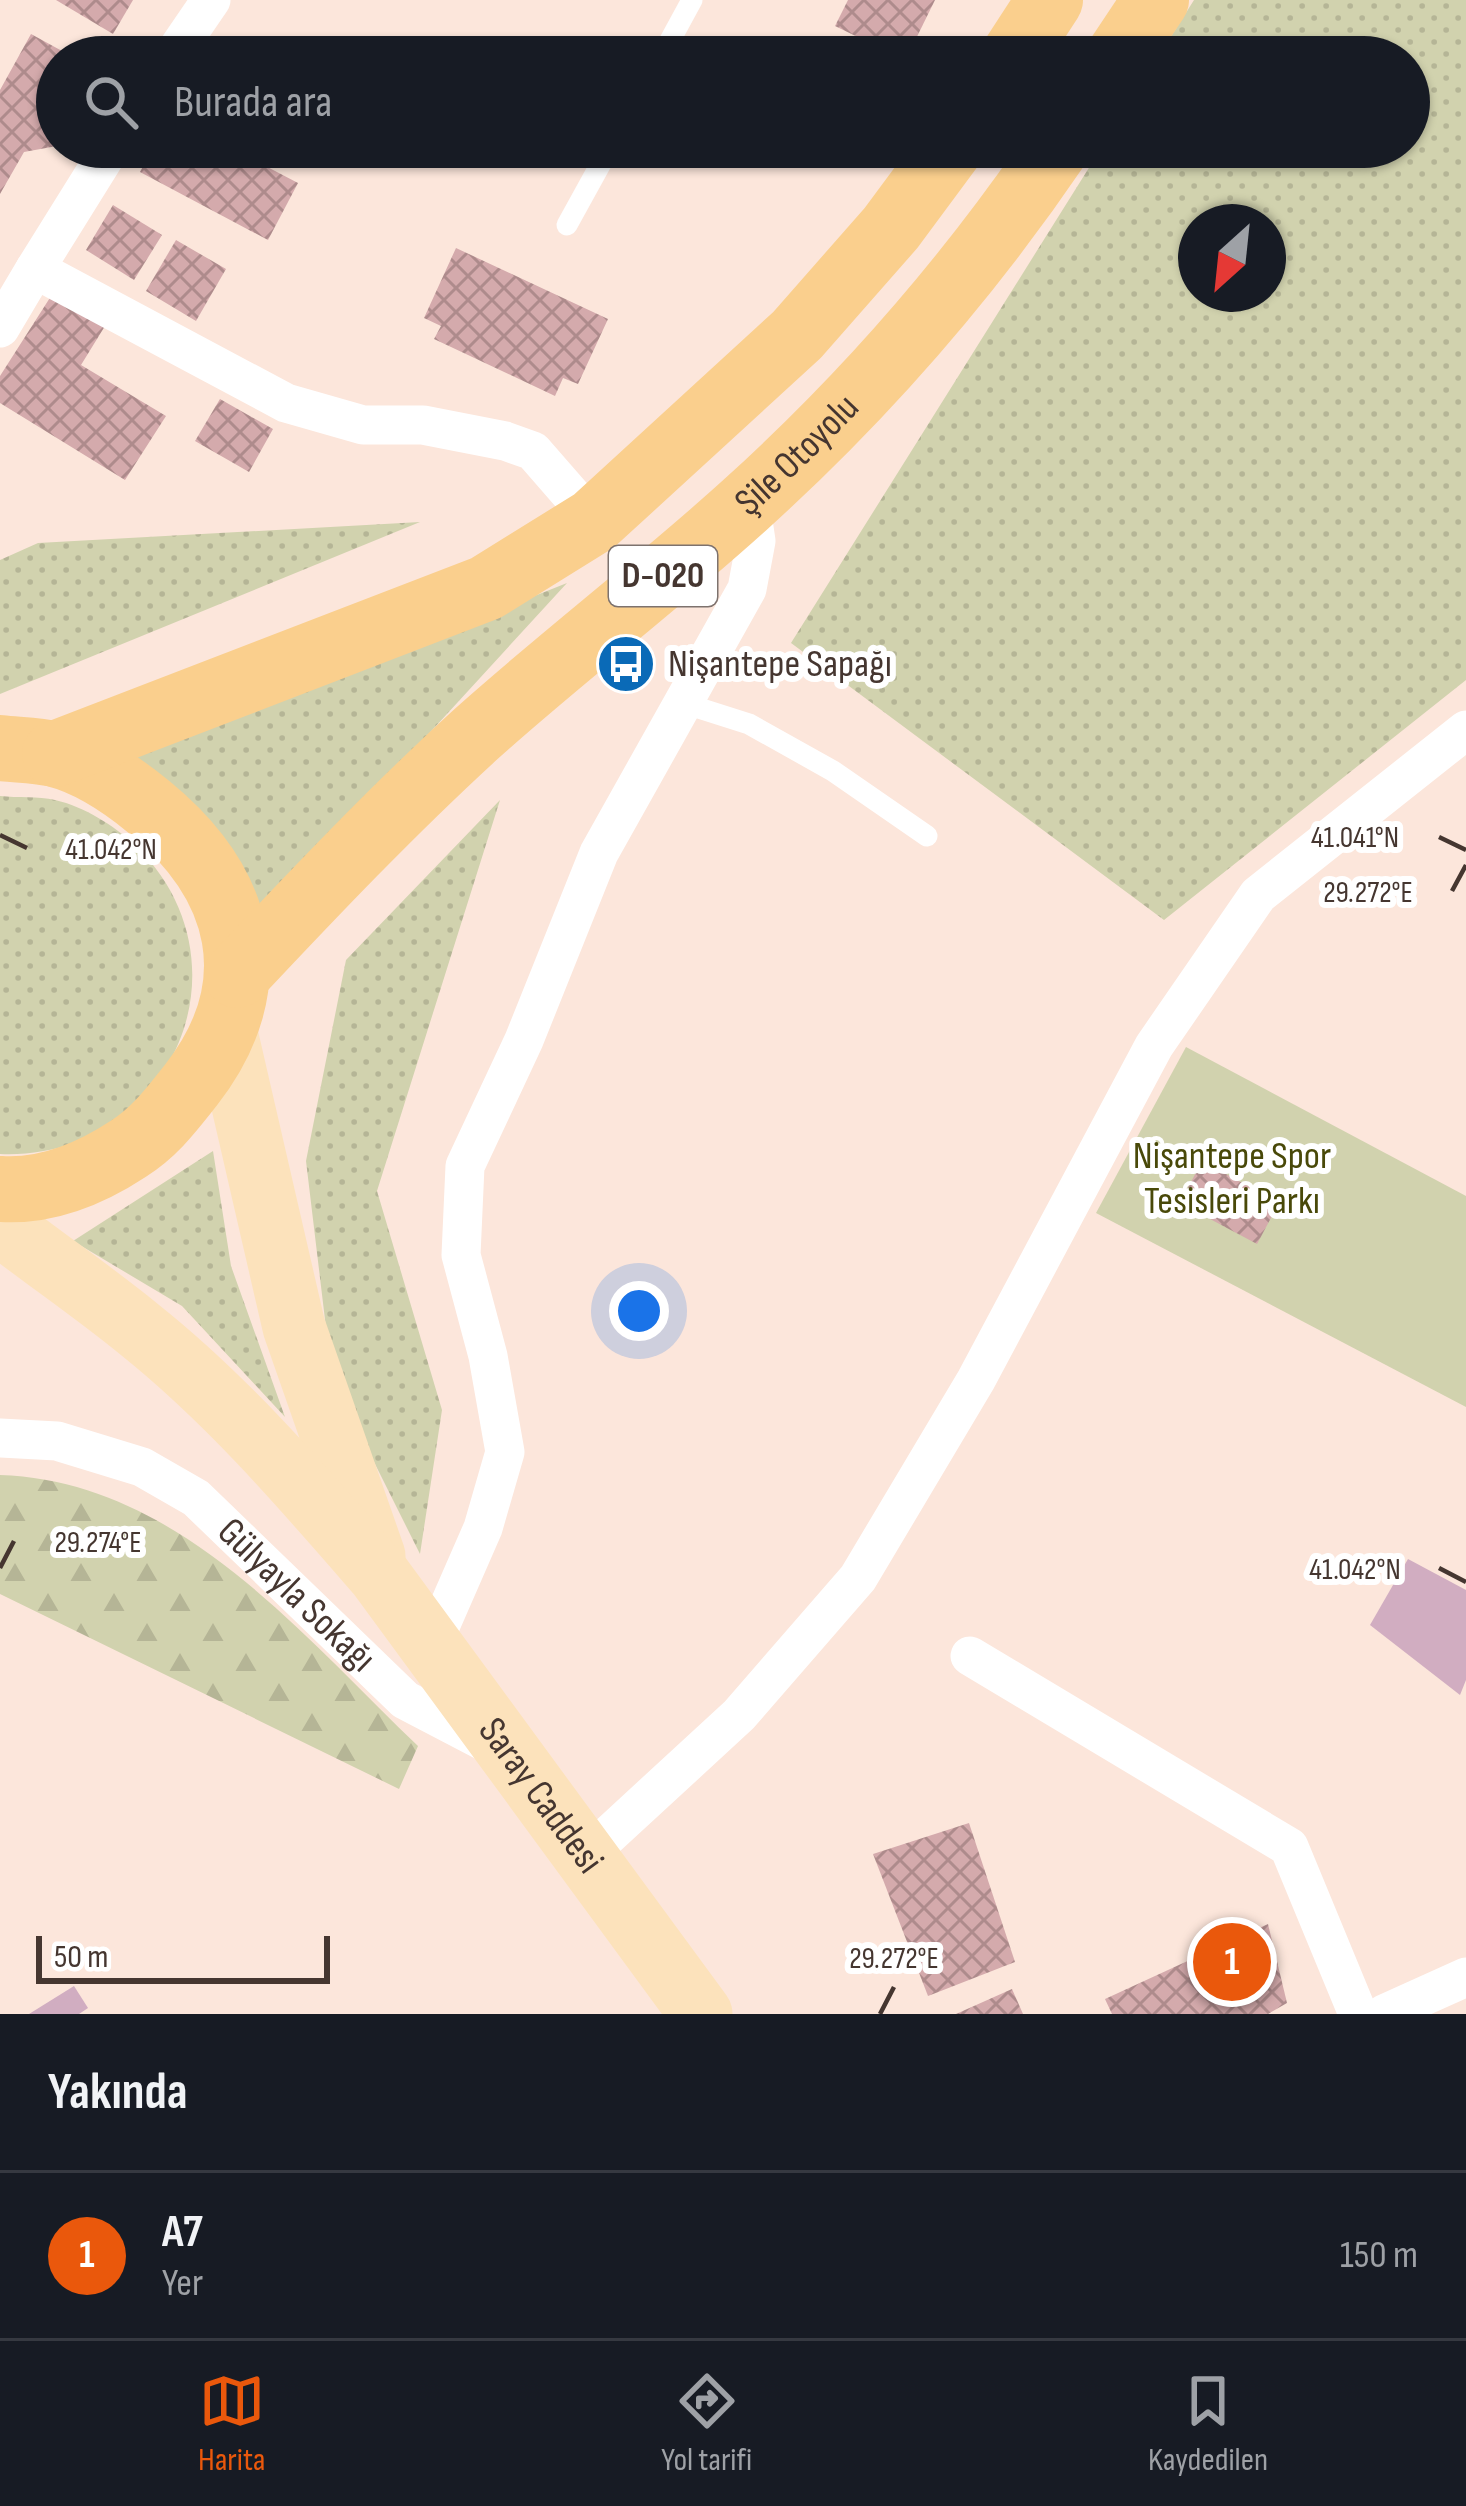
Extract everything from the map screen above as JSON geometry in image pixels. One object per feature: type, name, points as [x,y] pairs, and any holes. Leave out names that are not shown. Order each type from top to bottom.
[{"type":"highway","points":[[1027,36],[1050,0]]},
{"type":"highway","points":[[1132,36],[1156,0]]},
{"type":"highway","points":[[27,752],[486,588],[594,520],[797,335],[891,228],[935,168]]},
{"type":"highway","name":"Şile Otoyolu","points":[[0,1189],[22,1190],[92,1173],[153,1133],[198,1076],[231,1003],[337,868],[476,735],[750,501],[896,356],[1043,168]]},
{"type":"highway","points":[[27,752],[116,780],[167,822],[210,869],[231,916],[231,1003]]},
{"type":"main road","points":[[231,1003],[295,1327],[380,1574]]},
{"type":"main road","points":[[0,1224],[143,1332],[188,1373],[380,1574]]},
{"type":"main road","name":"Saray Caddesi","points":[[380,1574],[701,2014]]},
{"type":"street","points":[[187,36],[212,0]]},
{"type":"street","points":[[0,328],[98,168]]},
{"type":"street","points":[[35,269],[286,403],[363,424],[423,425],[533,451],[594,520]]},
{"type":"street","points":[[431,1647],[483,1528],[505,1452],[488,1356],[461,1255],[465,1166],[524,1040],[599,853],[747,589],[756,541],[750,501]]},
{"type":"street","points":[[586,1856],[739,1715],[858,1578],[976,1380],[1154,1046],[1258,895],[1466,730]]},
{"type":"street","name":"Gülyayla Sokağı","points":[[0,1438],[57,1441],[142,1467],[196,1498],[405,1700],[515,1757]]},
{"type":"street","points":[[970,1657],[1289,1847],[1358,2014]]},
{"type":"street","points":[[1384,2014],[1466,1977]]},
{"type":"lane","points":[[672,36],[692,0]]},
{"type":"lane","points":[[567,225],[598,168]]},
{"type":"lane","points":[[683,703],[748,724],[833,771],[927,836]]},
{"type":"green space","points":[[1194,0],[1466,0],[1466,680],[1164,920],[791,643],[1089,168],[1430,168],[1430,36],[1171,36]]},
{"type":"green space","points":[[420,522],[0,694],[0,560],[38,543]]},
{"type":"green space","points":[[567,583],[391,775],[250,944],[128,757]]},
{"type":"green space","points":[[0,796],[66,803],[98,818],[135,845],[171,893],[190,944],[191,997],[177,1047],[149,1091],[110,1125],[59,1148],[0,1154]]},
{"type":"green space","points":[[500,800],[377,1191],[442,1410],[420,1554],[332,1378],[306,1161],[346,960]]},
{"type":"green space","name":"Nişantepe Spor Tesisleri Parkı","points":[[1186,1047],[1466,1196],[1466,1407],[1096,1213]]},
{"type":"green space","points":[[213,1151],[231,1266],[285,1417],[182,1306],[73,1241]]},
{"type":"green space","points":[[0,1475],[64,1484],[123,1504],[179,1533],[231,1570],[418,1746],[399,1789],[0,1594]]},
{"type":"shaded area","points":[[1408,1559],[1466,1590],[1466,1680],[1460,1695],[1370,1625]]},
{"type":"shaded area","points":[[74,1986],[88,2008],[79,2014],[29,2014]]},
{"type":"building","points":[[56,0],[133,0],[113,34]]},
{"type":"building","points":[[848,0],[935,0],[917,36],[856,36],[835,26]]},
{"type":"building","points":[[31,34],[36,37],[36,150],[24,152],[0,194],[0,90]]},
{"type":"building","points":[[142,168],[269,168],[298,183],[268,240],[140,172]]},
{"type":"building","points":[[113,205],[162,235],[134,280],[86,250]]},
{"type":"building","points":[[176,240],[226,269],[196,321],[146,291]]},
{"type":"building","points":[[456,248],[608,319],[578,384],[563,378],[555,396],[434,339],[441,326],[424,318]]},
{"type":"building","points":[[53,293],[105,326],[81,365],[166,416],[125,480],[0,403],[0,376]]},
{"type":"building","points":[[220,399],[273,429],[249,472],[195,441]]},
{"type":"building","points":[[1202,1161],[1279,1203],[1257,1244],[1180,1203]]},
{"type":"building","points":[[969,1823],[1015,1962],[928,1996],[873,1854]]},
{"type":"building","points":[[1268,1924],[1287,2003],[1268,2014],[1112,2014],[1105,1999]]},
{"type":"building","points":[[1012,1989],[1023,2014],[956,2014]]},
{"type":"place","name":"Nişantepe Sapağı","points":[[626,664]]},
{"type":"place","name":"A7","points":[[1232,1962]]}]
